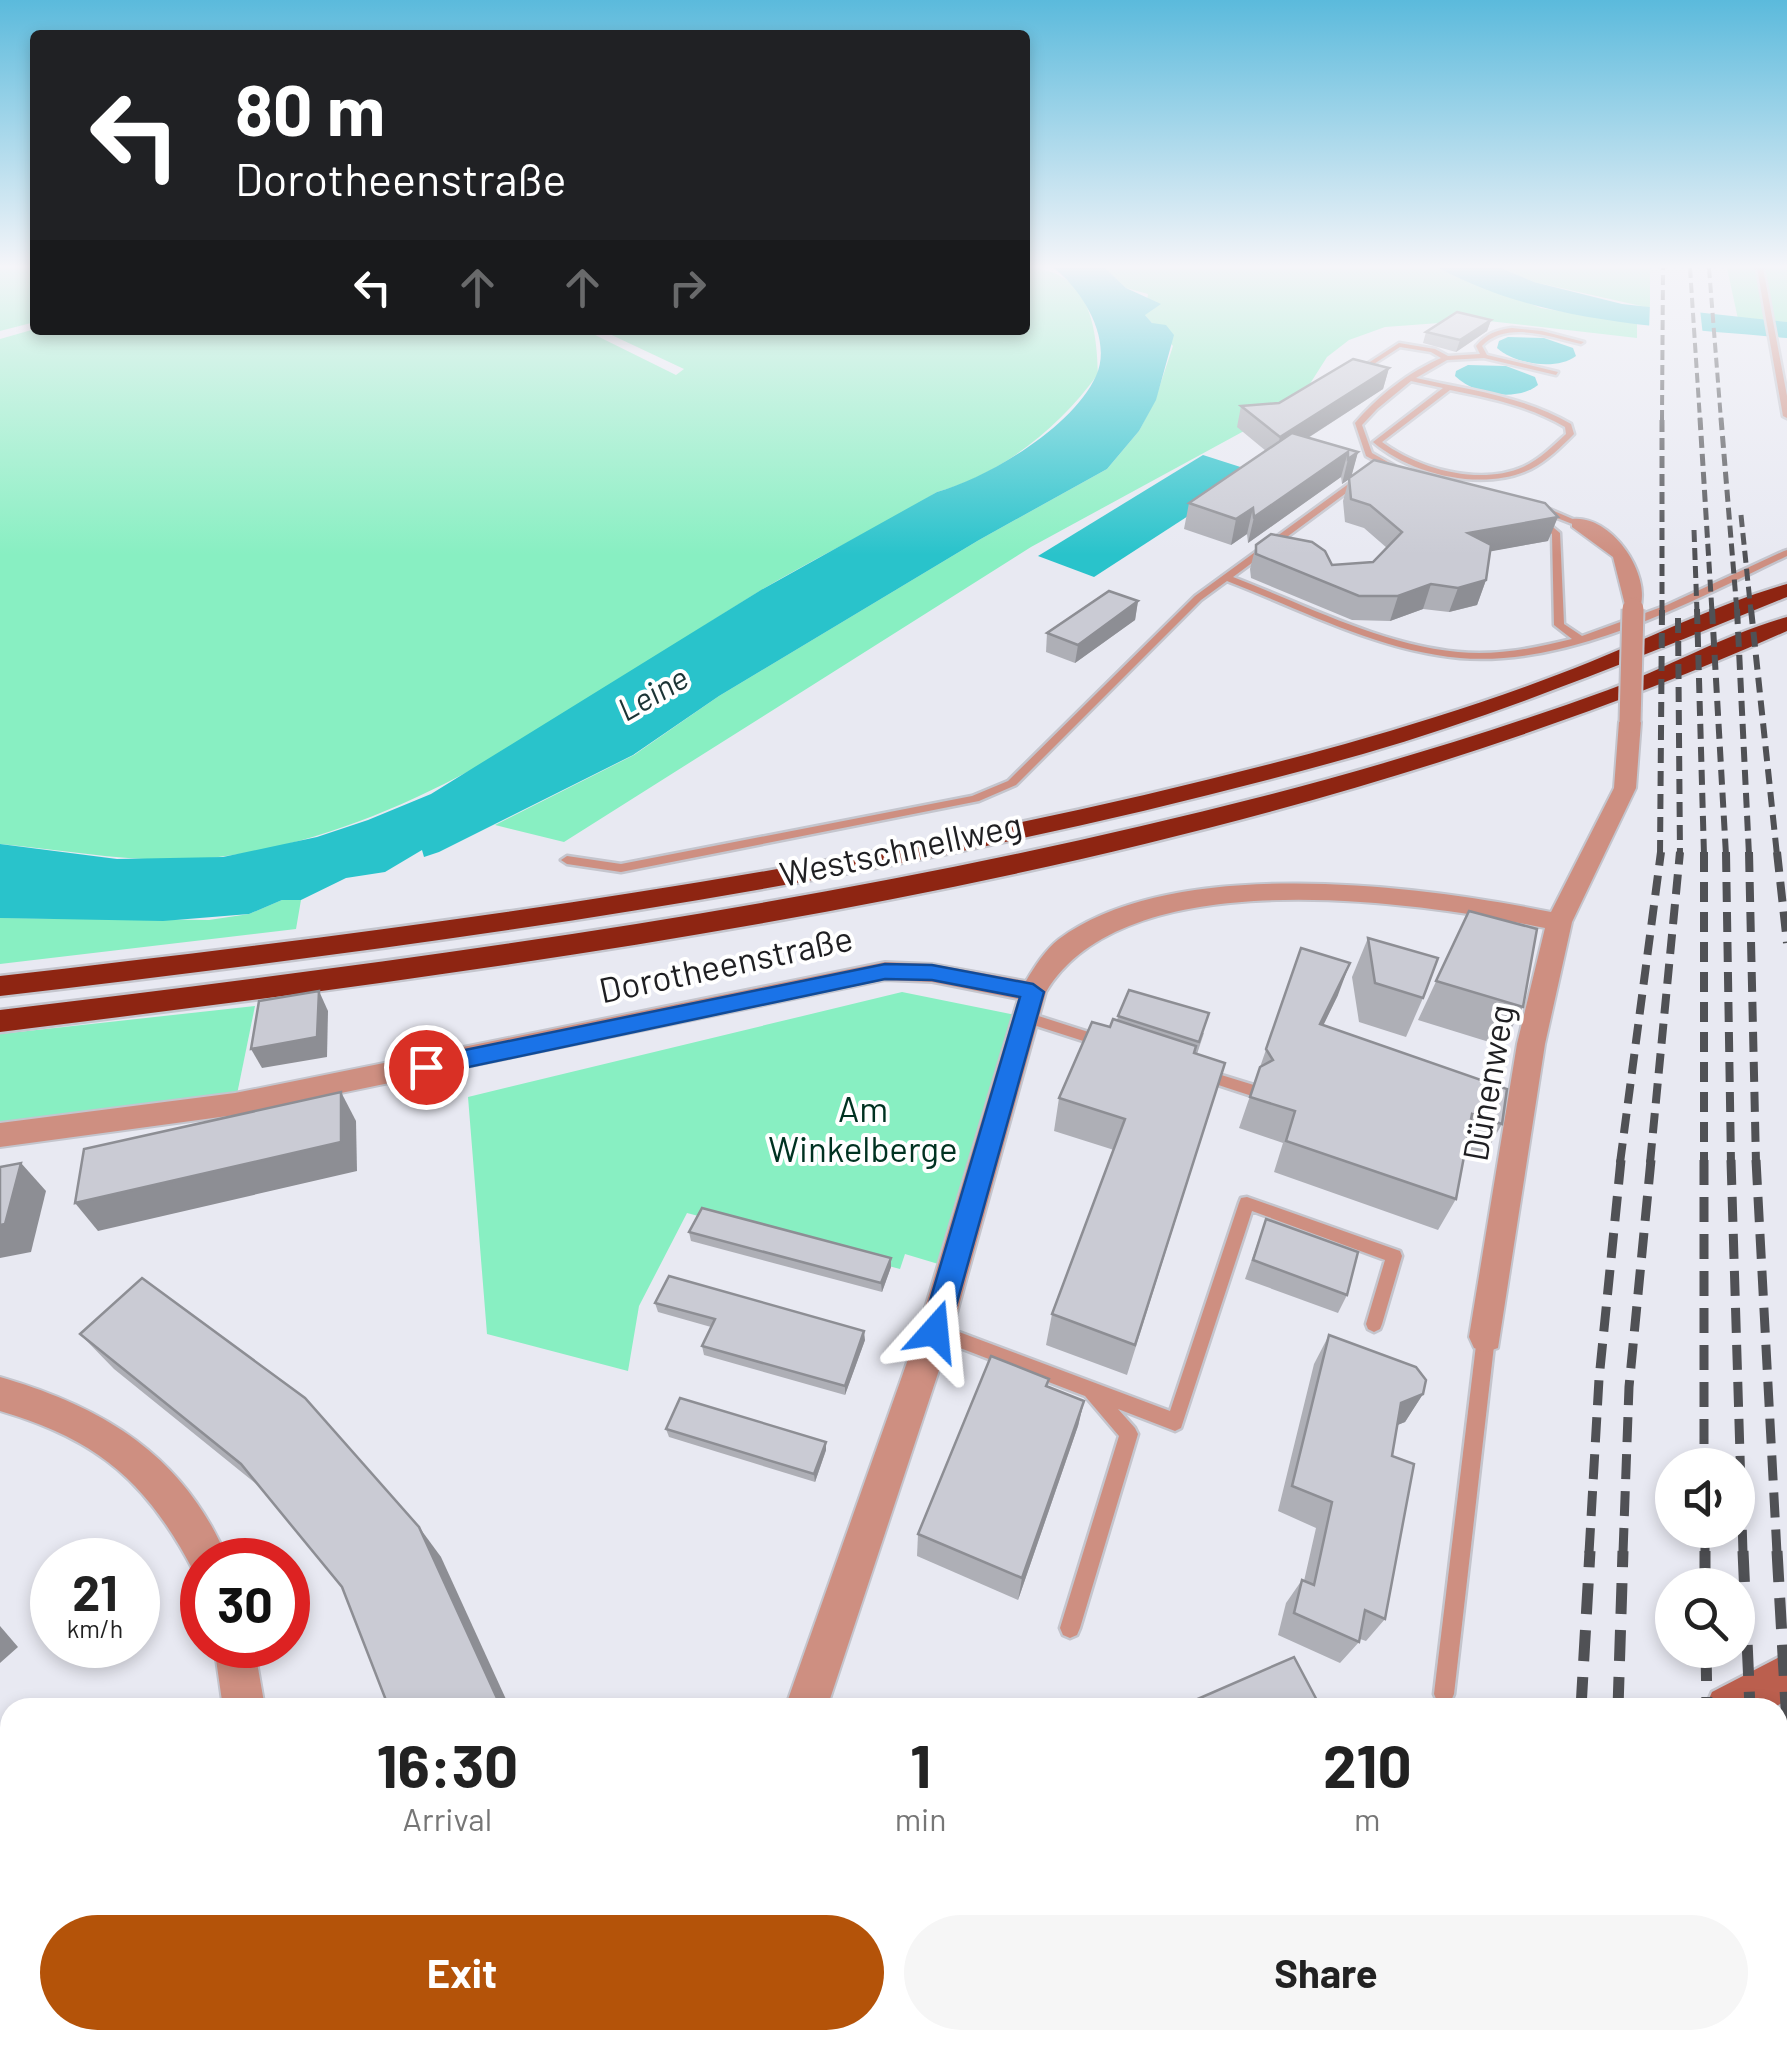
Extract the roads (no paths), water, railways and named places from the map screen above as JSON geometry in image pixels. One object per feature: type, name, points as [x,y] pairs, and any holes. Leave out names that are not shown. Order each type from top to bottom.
[{"type":"highway","name":"Westschnellweg","points":[[0,986],[365,944],[556,917],[739,886],[1104,812],[1321,758],[1478,711],[1605,668],[1787,590]]},
{"type":"highway","name":"Westschnellweg","points":[[0,1022],[360,978],[565,948],[984,870],[1166,829],[1472,744],[1646,686],[1787,623]]},
{"type":"street","name":"Dünenweg","points":[[1486,1338],[1531,1044],[1559,922],[1625,788],[1633,575],[1612,544],[1578,523]]},
{"type":"street","points":[[809,1698],[935,1331],[1029,1005],[1045,970],[1070,944],[1112,920],[1151,907],[1233,893],[1340,894],[1524,914],[1559,922]]},
{"type":"street","name":"Dorotheenstraße","points":[[0,1136],[236,1104],[853,976],[932,973],[1029,1005]]},
{"type":"street","points":[[0,1394],[86,1421],[140,1459],[189,1518],[198,1538]]},
{"type":"street","points":[[238,1668],[242,1698]]},
{"type":"street","points":[[1746,1698],[1787,1675]]},
{"type":"lane","points":[[1354,374],[1370,364]]},
{"type":"lane","points":[[1393,473],[1381,464],[1358,425],[1366,414],[1438,364]]},
{"type":"lane","points":[[1516,364],[1556,373]]},
{"type":"lane","points":[[1362,437],[1376,439],[1384,449],[1422,465],[1496,476],[1526,469],[1570,434],[1568,426],[1555,417],[1414,380]]},
{"type":"lane","points":[[1784,387],[1787,416]]},
{"type":"lane","points":[[1376,439],[1448,388]]},
{"type":"lane","points":[[1381,464],[1480,490]]},
{"type":"lane","points":[[567,860],[621,868],[974,799],[1012,783],[1198,598],[1381,464]]},
{"type":"lane","points":[[1533,506],[1578,523]]},
{"type":"lane","points":[[1529,518],[1556,532],[1559,625],[1578,638]]},
{"type":"lane","points":[[1227,578],[1410,645],[1460,655],[1509,656],[1578,638],[1676,604],[1787,553]]},
{"type":"lane","points":[[1029,1005],[1120,1048]]},
{"type":"lane","points":[[1196,1072],[1252,1090]]},
{"type":"lane","points":[[935,1331],[1174,1422],[1247,1203],[1394,1256],[1374,1324]]},
{"type":"lane","name":"Dünenweg","points":[[1444,1694],[1486,1338]]},
{"type":"lane","points":[[1070,1628],[1129,1434],[1089,1390]]},
{"type":"water","name":"Leine","points":[[1100,364],[1166,364],[1156,400],[1139,431],[1107,469],[979,540],[719,696],[633,755],[439,852],[424,857],[422,850],[385,872],[346,878],[301,900],[282,900],[249,914],[163,921],[0,918],[0,844],[117,859],[223,857],[317,837],[431,794],[761,590],[937,492],[1004,463],[1069,414],[1096,376]]},
{"type":"water","points":[[1468,365],[1506,366],[1535,377],[1538,385],[1508,395],[1484,392],[1455,376],[1456,371]]},
{"type":"water","points":[[1203,455],[1256,472],[1094,577],[1038,556]]},
{"type":"railway","points":[[1662,364],[1662,420]]},
{"type":"railway","points":[[1696,364],[1700,420]]},
{"type":"railway","points":[[1717,364],[1721,420]]},
{"type":"railway","points":[[1700,418],[1712,612]]},
{"type":"railway","points":[[1721,418],[1737,612]]},
{"type":"railway","points":[[1662,420],[1662,609]]},
{"type":"railway","points":[[1741,515],[1751,612]]},
{"type":"railway","points":[[1694,530],[1697,612]]},
{"type":"railway","points":[[1660,855],[1662,609]]},
{"type":"railway","points":[[1697,609],[1704,855]]},
{"type":"railway","points":[[1712,609],[1726,855]]},
{"type":"railway","points":[[1737,609],[1749,855]]},
{"type":"railway","points":[[1751,609],[1777,855]]},
{"type":"railway","points":[[1678,618],[1680,852]]},
{"type":"railway","points":[[1620,1163],[1661,852]]},
{"type":"railway","points":[[1650,1163],[1680,852]]},
{"type":"railway","points":[[1726,852],[1731,1163]]},
{"type":"railway","points":[[1749,852],[1756,1163]]},
{"type":"railway","points":[[1777,852],[1787,943]]},
{"type":"railway","points":[[1704,855],[1704,1448]]},
{"type":"railway","points":[[1589,1553],[1599,1379],[1621,1160]]},
{"type":"railway","points":[[1623,1553],[1629,1387],[1651,1160]]},
{"type":"railway","points":[[1731,1160],[1743,1553]]},
{"type":"railway","points":[[1756,1160],[1777,1553]]},
{"type":"railway","points":[[1705,1548],[1705,1568]]},
{"type":"railway","points":[[1582,1698],[1590,1551]]},
{"type":"railway","points":[[1618,1698],[1623,1551]]},
{"type":"railway","points":[[1743,1551],[1750,1698]]},
{"type":"railway","points":[[1777,1551],[1785,1698]]},
{"type":"railway","points":[[1706,1668],[1707,1698]]},
{"type":"park label","name":"Am Winkelberge","points":[[863,1130]]}]
